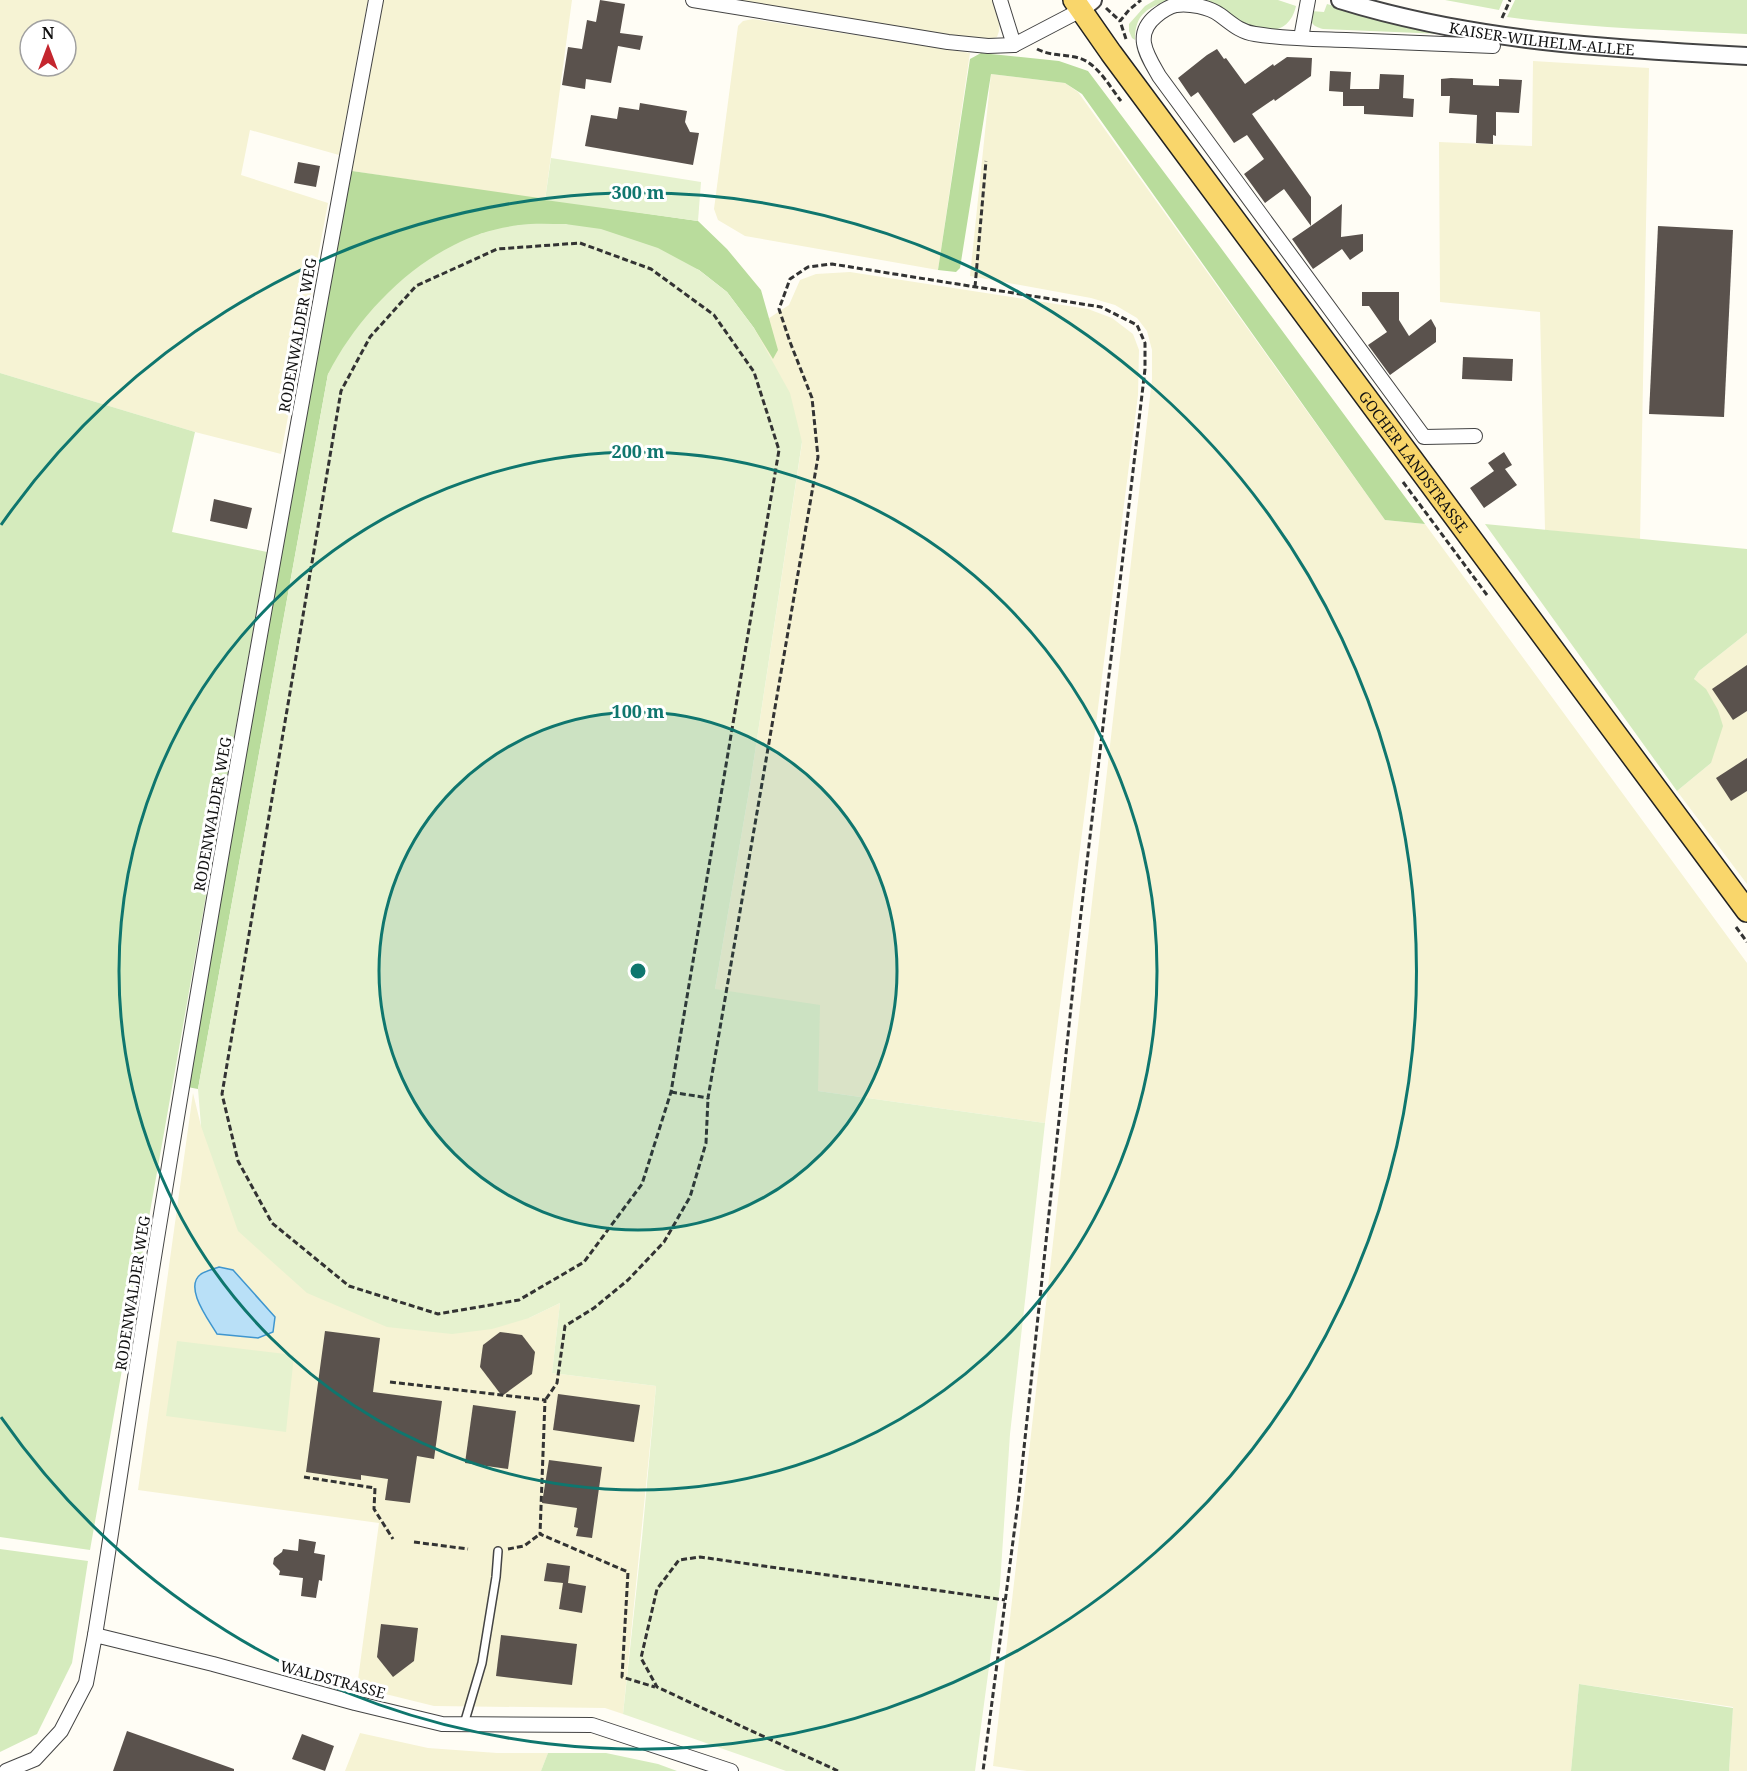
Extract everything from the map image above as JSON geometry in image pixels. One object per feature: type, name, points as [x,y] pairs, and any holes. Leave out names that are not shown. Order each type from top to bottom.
[{"type":"main road","name":"GOCHER LANDSTRASSE","points":[[1082,3],[1747,911]]},
{"type":"street","name":"RODENWALDER WEG","points":[[95,1635],[164,1194],[234,782],[376,0]]},
{"type":"street","points":[[693,0],[948,42],[988,46],[1014,45],[1000,0]]},
{"type":"street","points":[[1301,38],[1308,0]]},
{"type":"street","name":"KAISER-WILHELM-ALLEE","points":[[1340,0],[1437,24],[1492,34],[1642,50],[1747,56]]},
{"type":"street","name":"GOCHER LANDSTRASSE","points":[[1014,45],[1082,3]]},
{"type":"street","name":"GOCHER LANDSTRASSE","points":[[1475,436],[1424,437],[1159,76],[1148,57],[1143,34],[1147,24],[1165,9],[1176,5],[1188,5],[1203,7],[1218,13],[1242,32],[1254,34],[1493,46]]},
{"type":"street","name":"WALDSTRASSE","points":[[95,1635],[213,1664],[355,1704],[442,1724],[592,1725],[731,1771]]},
{"type":"street","points":[[6,1771],[35,1760],[61,1731],[86,1683],[95,1635]]},
{"type":"lane","points":[[464,1724],[482,1663],[498,1551]]},
{"type":"path","points":[[1099,0],[1120,21]]},
{"type":"path","points":[[1501,20],[1510,0]]},
{"type":"path","points":[[975,287],[986,161]]},
{"type":"path","points":[[580,243],[651,269],[714,315],[754,372],[779,450],[671,1092],[642,1184],[584,1262],[519,1300],[438,1314],[349,1286],[272,1223],[238,1161],[222,1094],[341,391],[370,337],[416,286],[497,249],[580,243]]},
{"type":"path","points":[[540,1534],[545,1400],[557,1383],[565,1326],[594,1308],[628,1280],[664,1242],[690,1197],[706,1143],[708,1098],[818,457],[812,398],[789,342],[779,309],[790,279],[808,267],[832,264],[1101,307],[1137,325],[1145,344],[1145,369],[1081,913],[1019,1494],[983,1771]]},
{"type":"path","points":[[671,1092],[708,1098]]},
{"type":"path","points":[[390,1382],[545,1400]]},
{"type":"path","points":[[304,1477],[375,1488],[375,1509],[393,1539]]},
{"type":"path","points":[[498,1551],[524,1546],[540,1534]]},
{"type":"path","points":[[540,1534],[628,1572],[622,1677],[657,1687],[838,1771]]},
{"type":"path","points":[[414,1542],[468,1549]]},
{"type":"path","points":[[657,1687],[641,1658],[657,1589],[679,1560],[700,1557],[1005,1600]]},
{"type":"shaded area","points":[[0,0],[368,0],[339,155],[250,130],[241,175],[328,203],[281,454],[195,432],[0,373]]},
{"type":"shaded area","points":[[383,0],[572,0],[545,200],[352,171]]},
{"type":"shaded area","points":[[734,0],[993,0],[1000,20],[999,31],[997,37],[989,40],[975,40]]},
{"type":"shaded area","points":[[753,19],[970,53],[938,270],[745,236],[718,220],[714,209],[738,26],[743,21]]},
{"type":"shaded area","points":[[1533,61],[1649,68],[1640,540],[1545,530],[1540,312],[1440,302],[1439,142],[1532,146]]},
{"type":"shaded area","points":[[991,74],[1065,83],[1078,92],[1385,520],[1425,524],[1747,963],[1747,1771],[1729,1771],[1733,1707],[1579,1684],[1571,1771],[1027,1771],[993,1766],[1152,379],[1152,350],[1147,331],[1137,318],[1115,305],[1091,298],[970,276]]},
{"type":"shaded area","points":[[850,272],[1088,309],[1112,318],[1133,334],[1139,350],[1138,395],[1045,1123],[818,1091],[715,989],[750,785],[802,443],[754,328],[789,305],[800,280],[816,274]]},
{"type":"shaded area","points":[[1747,633],[1747,884],[1677,791],[1711,763],[1694,679],[1699,671]]},
{"type":"shaded area","points":[[193,1093],[201,1126],[529,1318],[560,1303],[552,1373],[656,1386],[623,1714],[605,1708],[434,1706],[357,1687],[379,1523],[138,1490]]},
{"type":"shaded area","points":[[360,1733],[428,1748],[497,1753],[548,1753],[541,1771],[345,1771]]},
{"type":"green space","points":[[1155,0],[1170,0],[1144,13],[1137,23],[1135,40],[1129,31],[1129,24],[1145,6]]},
{"type":"green space","points":[[1206,0],[1278,0],[1296,6],[1293,15],[1284,26],[1278,29],[1263,30],[1242,22]]},
{"type":"green space","points":[[1445,0],[1503,0],[1499,10]]},
{"type":"green space","points":[[1515,0],[1747,0],[1747,34],[1597,26],[1507,17]]},
{"type":"green space","points":[[1327,4],[1442,34],[1316,27],[1312,23],[1311,11],[1324,12]]},
{"type":"green space","points":[[981,53],[1059,61],[1088,71],[1425,524],[1385,520],[1082,94],[1065,83],[991,74],[960,268],[956,272],[938,270],[970,59]]},
{"type":"green space","points":[[551,158],[701,182],[698,221],[545,200]]},
{"type":"green space","points":[[352,171],[698,221],[727,249],[761,290],[778,350],[773,359],[754,328],[727,292],[699,270],[565,224],[521,225],[480,234],[328,374],[198,1089],[182,1086],[343,178]]},
{"type":"green space","points":[[525,224],[565,224],[601,229],[658,248],[699,270],[727,292],[754,328],[790,393],[802,442],[750,785],[715,989],[820,1005],[818,1091],[1045,1123],[1010,1434],[1000,1585],[975,1771],[786,1771],[623,1714],[656,1386],[552,1373],[560,1303],[529,1318],[492,1329],[452,1334],[387,1327],[307,1293],[238,1231],[201,1126],[198,1089],[328,374],[351,336],[381,300],[434,256],[462,241],[494,230]]},
{"type":"green space","points":[[0,373],[195,432],[172,532],[267,552],[90,1550],[0,1537]]},
{"type":"green space","points":[[1485,524],[1747,549],[1747,633],[1699,671],[1694,679],[1706,689],[1718,710],[1723,726],[1711,763],[1677,791]]},
{"type":"green space","points":[[177,1341],[294,1355],[286,1432],[166,1416]]},
{"type":"green space","points":[[0,1549],[88,1561],[72,1663],[37,1734],[0,1752]]},
{"type":"green space","points":[[1579,1684],[1733,1708],[1729,1771],[1571,1771]]},
{"type":"green space","points":[[548,1753],[606,1753],[658,1764],[677,1771],[541,1771]]},
{"type":"water","points":[[219,1267],[233,1270],[275,1317],[273,1332],[258,1338],[217,1334],[199,1304],[195,1287],[196,1280],[201,1274]]},
{"type":"building","points":[[600,0],[625,4],[620,33],[643,36],[640,50],[618,46],[611,83],[586,79],[585,89],[562,85],[568,47],[582,49],[587,20],[596,22]]},
{"type":"building","points":[[1217,49],[1245,84],[1287,57],[1312,58],[1311,76],[1252,114],[1311,197],[1311,226],[1284,189],[1265,203],[1244,174],[1264,159],[1247,135],[1234,143],[1198,92],[1191,97],[1178,78]]},
{"type":"building","points":[[1330,71],[1351,72],[1350,89],[1379,89],[1380,74],[1404,75],[1403,98],[1414,99],[1413,117],[1364,114],[1364,106],[1343,106],[1343,92],[1329,91]]},
{"type":"building","points":[[1441,79],[1473,79],[1473,85],[1499,86],[1499,79],[1522,80],[1519,113],[1496,112],[1496,136],[1493,135],[1493,144],[1476,143],[1477,115],[1449,113],[1450,96],[1441,96]]},
{"type":"building","points":[[640,103],[687,111],[685,122],[690,132],[699,133],[693,165],[585,146],[591,115],[617,119],[619,107],[639,110]]},
{"type":"building","points":[[298,162],[320,166],[316,187],[294,183]]},
{"type":"building","points":[[1342,204],[1341,237],[1363,234],[1363,251],[1350,260],[1342,249],[1313,269],[1292,239]]},
{"type":"building","points":[[1658,226],[1733,230],[1724,417],[1649,414]]},
{"type":"building","points":[[1362,292],[1399,292],[1399,320],[1409,336],[1431,319],[1436,328],[1436,342],[1390,375],[1368,345],[1387,332],[1369,306],[1362,306]]},
{"type":"building","points":[[1463,357],[1513,359],[1512,381],[1462,379]]},
{"type":"building","points":[[1504,452],[1512,465],[1505,469],[1517,485],[1484,508],[1470,488],[1494,471],[1488,463]]},
{"type":"building","points":[[214,499],[252,508],[247,529],[210,521]]},
{"type":"building","points":[[1747,665],[1747,711],[1733,720],[1712,689]]},
{"type":"building","points":[[1747,758],[1747,791],[1731,801],[1716,778]]},
{"type":"building","points":[[325,1331],[380,1338],[373,1392],[442,1401],[434,1459],[417,1456],[410,1503],[385,1500],[388,1479],[361,1475],[361,1480],[306,1472]]},
{"type":"building","points":[[500,1332],[522,1335],[535,1352],[532,1374],[502,1396],[480,1367],[483,1345]]},
{"type":"building","points":[[558,1394],[640,1405],[634,1442],[553,1430]]},
{"type":"building","points":[[473,1405],[516,1411],[508,1469],[465,1463]]},
{"type":"building","points":[[549,1460],[602,1467],[592,1538],[576,1536],[578,1528],[574,1527],[577,1508],[542,1503]]},
{"type":"building","points":[[299,1539],[316,1542],[314,1553],[325,1555],[322,1581],[319,1580],[316,1598],[301,1596],[303,1578],[279,1575],[280,1571],[273,1564],[274,1558],[283,1549],[298,1551]]},
{"type":"building","points":[[547,1563],[570,1566],[568,1583],[586,1586],[582,1613],[559,1609],[563,1583],[544,1581]]},
{"type":"building","points":[[381,1624],[418,1628],[414,1661],[393,1677],[377,1657]]},
{"type":"building","points":[[501,1635],[577,1644],[572,1685],[496,1676]]},
{"type":"building","points":[[127,1731],[234,1769],[234,1771],[113,1771]]},
{"type":"building","points":[[302,1734],[334,1746],[325,1771],[292,1759]]}]
